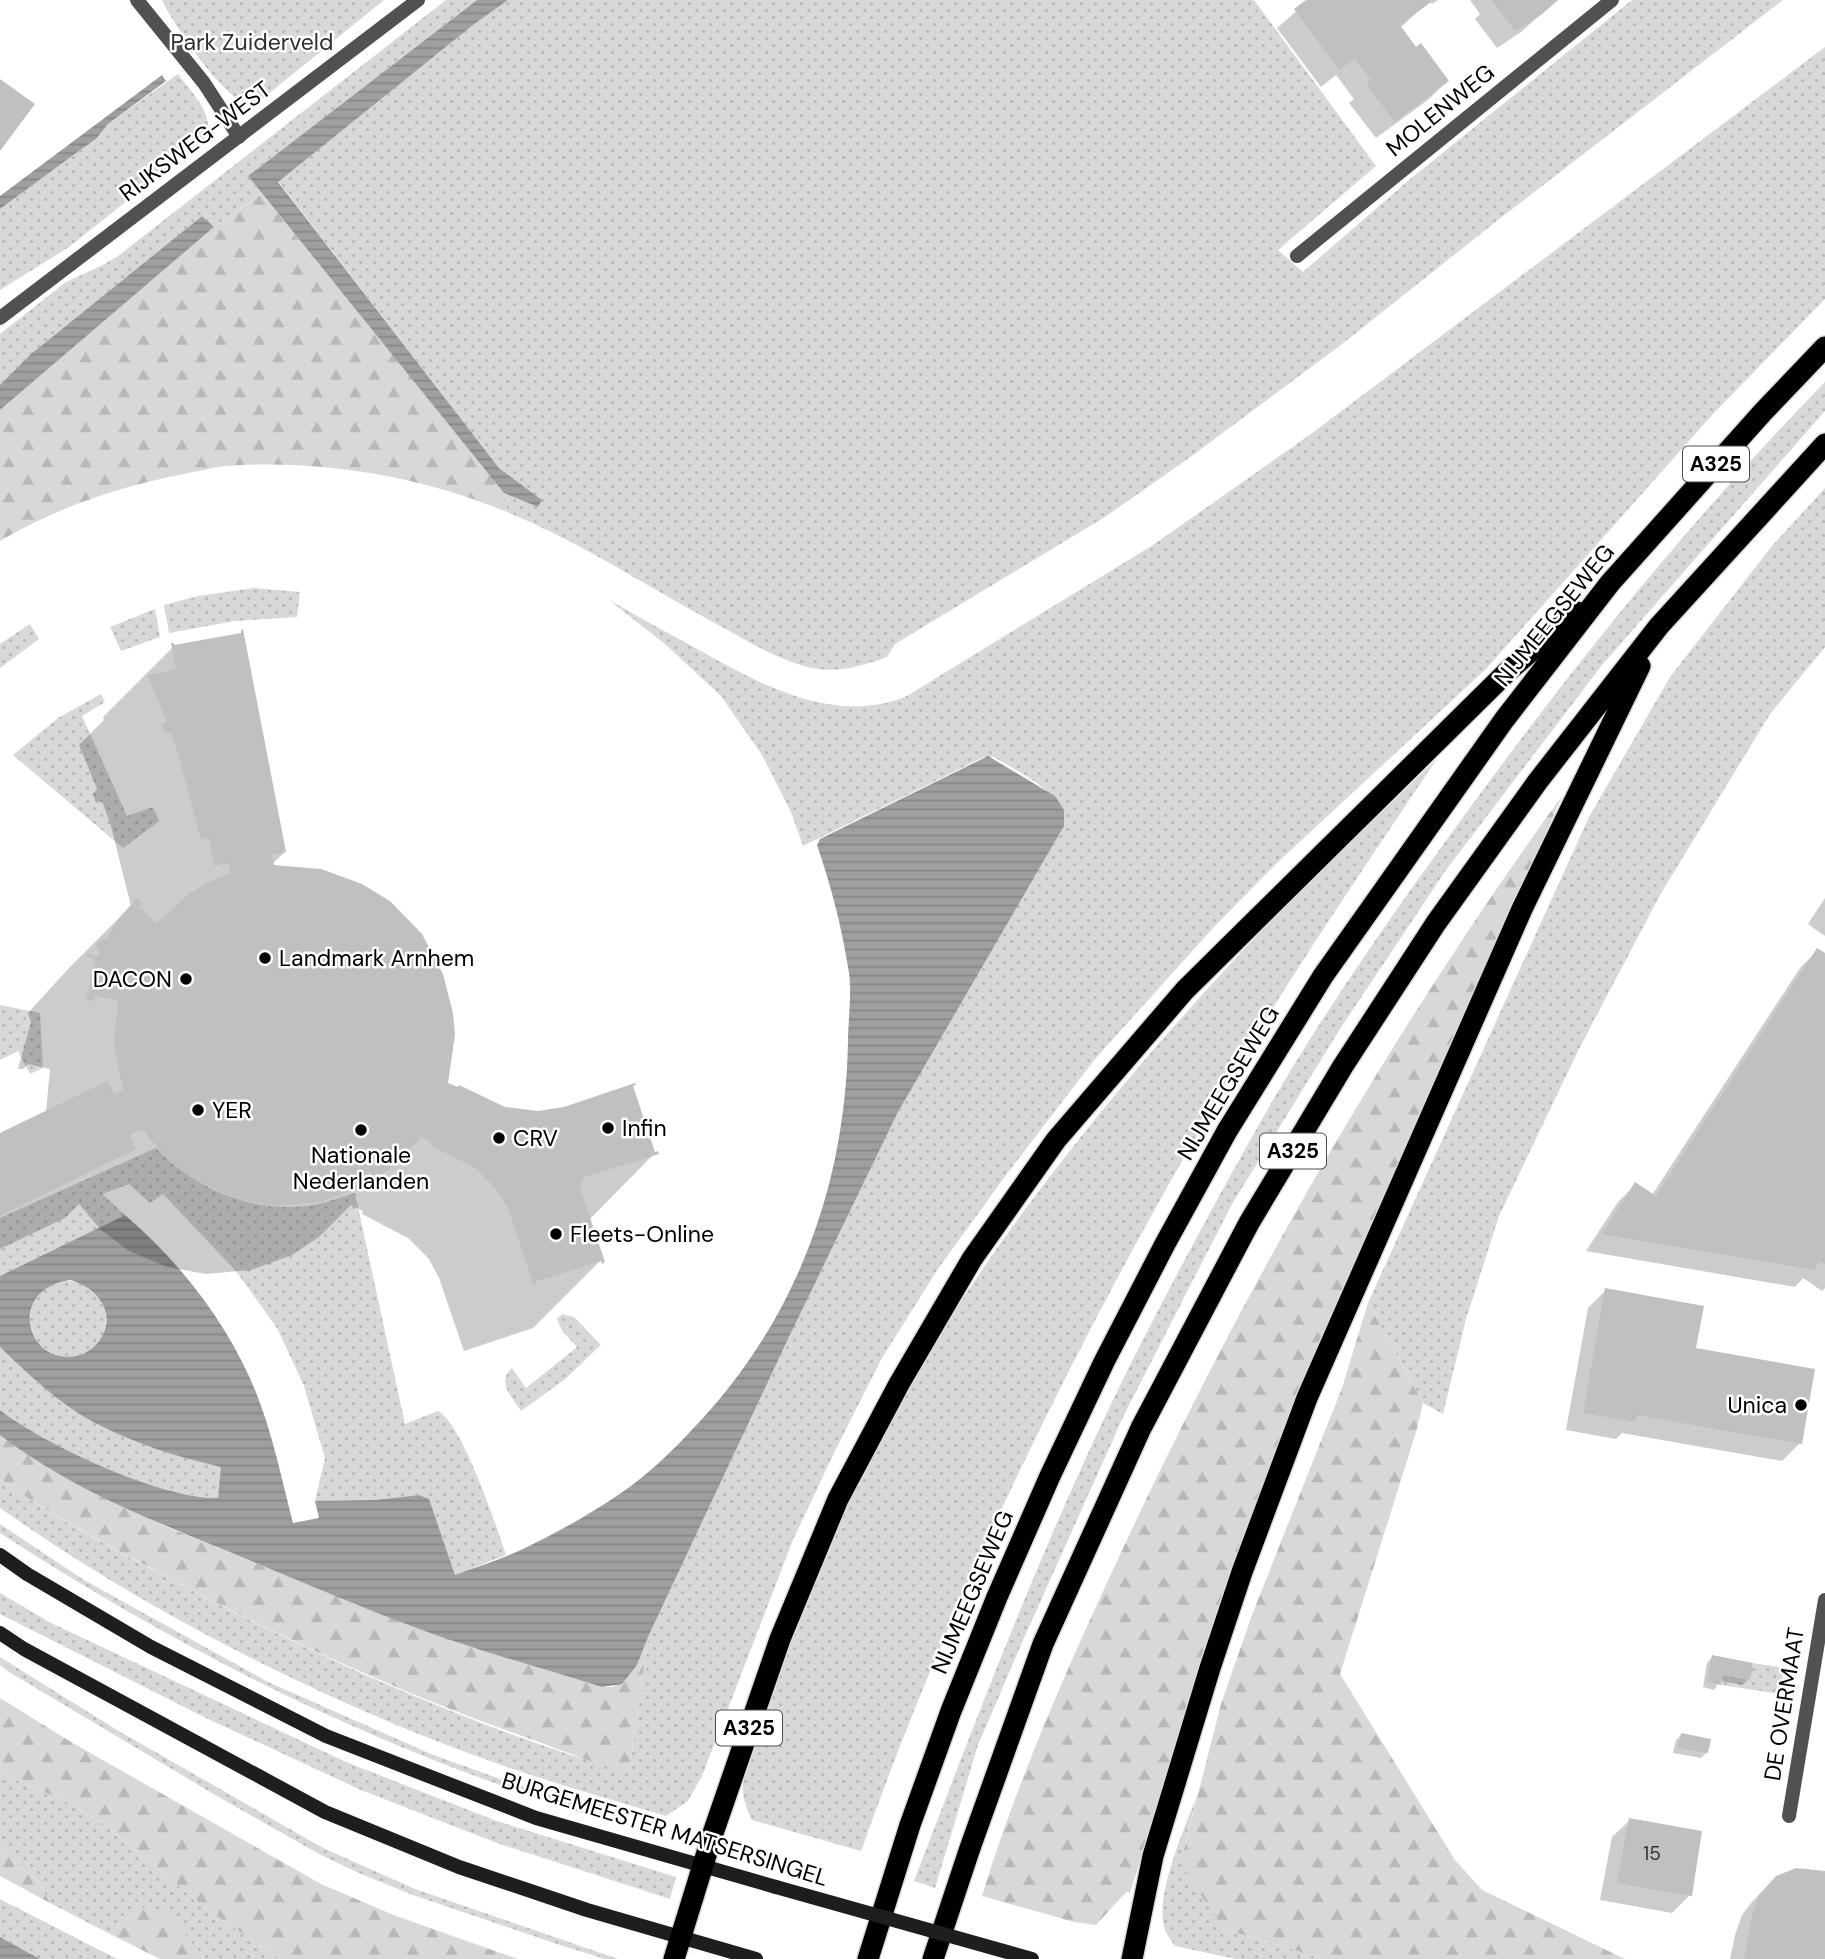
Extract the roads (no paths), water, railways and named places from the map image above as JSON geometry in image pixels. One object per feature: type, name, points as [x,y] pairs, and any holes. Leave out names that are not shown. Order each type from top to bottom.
[{"type":"highway","name":"NIJMEEGSEWEG","points":[[868,1959],[919,1800],[997,1597],[1056,1463],[1165,1244],[1227,1131],[1323,976],[1504,720],[1610,583],[1825,347]]},
{"type":"highway","name":"A325","points":[[933,1959],[1043,1644],[1141,1428],[1249,1223],[1343,1066],[1436,923],[1538,781],[1659,626],[1825,444]]},
{"type":"highway","name":"A325","points":[[674,1959],[780,1639],[838,1499],[899,1384],[972,1259],[1056,1140],[1185,990],[1507,672],[1610,583]]},
{"type":"highway","name":"A325","points":[[1132,1959],[1153,1856],[1210,1668],[1242,1572],[1307,1398],[1522,909],[1659,626]]},
{"type":"main road","name":"BURGEMEESTER MATSERSINGEL","points":[[0,1555],[27,1574],[151,1647],[326,1736],[536,1818],[1032,1959]]},
{"type":"main road","points":[[0,1633],[24,1649],[325,1812],[459,1867],[586,1910],[755,1959]]},
{"type":"street","points":[[137,0],[204,83],[239,137]]},
{"type":"street","name":"RIJKSWEG-WEST","points":[[0,318],[418,0]]},
{"type":"street","name":"MOLENWEG","points":[[1297,256],[1612,0]]},
{"type":"street","name":"DE OVERMAAT","points":[[1789,1816],[1825,1600]]},
{"type":"place","name":"Landmark Arnhem","points":[[265,958]]},
{"type":"place","name":"DACON","points":[[186,979]]},
{"type":"place","name":"YER","points":[[198,1110]]},
{"type":"place","name":"Infin","points":[[608,1128]]},
{"type":"place","name":"Nationale Nederlanden","points":[[361,1130]]},
{"type":"place","name":"CRV","points":[[499,1138]]},
{"type":"place","name":"Fleets-Online","points":[[556,1234]]},
{"type":"place","name":"Unica","points":[[1801,1405]]},
{"type":"park label","name":"Park Zuiderveld","points":[[252,42]]}]
